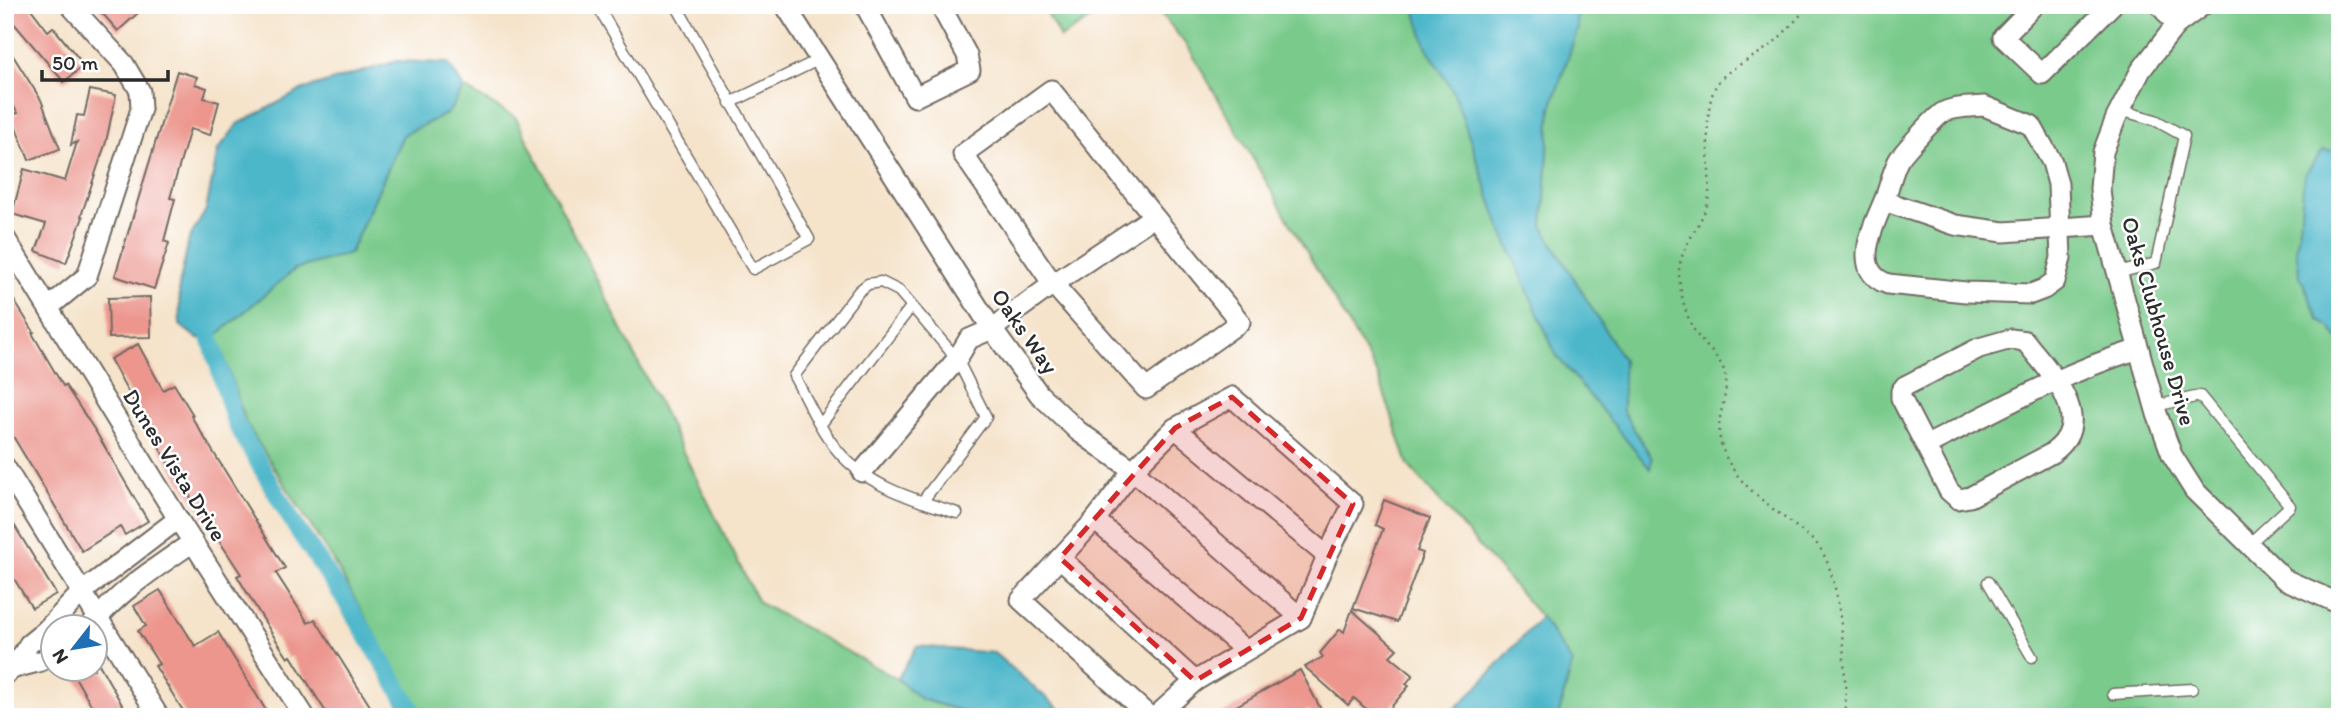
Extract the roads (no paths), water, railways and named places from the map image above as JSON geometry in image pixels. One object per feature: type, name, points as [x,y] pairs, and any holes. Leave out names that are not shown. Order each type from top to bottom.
[{"type":"street","points":[[49,307],[86,276],[141,110],[140,91],[124,64],[70,5]]},
{"type":"street","name":"Oaks Way","points":[[785,5],[992,329],[1039,394],[1078,431],[1133,470],[1301,618]]},
{"type":"street","points":[[865,5],[915,97],[970,70],[967,55],[940,5]]},
{"type":"street","points":[[2034,5],[2003,37],[2042,74],[2112,5]]},
{"type":"street","points":[[2160,5],[2176,25]]},
{"type":"street","name":"Oaks Clubhouse Drive","points":[[2203,5],[2176,25],[2141,70],[2120,110],[2103,152],[2101,189],[2104,225],[2155,407],[2172,455],[2194,490],[2284,579],[2340,604]]},
{"type":"street","points":[[1051,90],[1153,217],[1240,322],[1146,389],[1053,284],[963,154],[1051,90]]},
{"type":"street","points":[[1984,106],[2031,125],[2052,162],[2058,184],[2061,258],[2055,281],[2031,294],[1966,292],[1888,284],[1877,280],[1871,275],[1867,254],[1872,226],[1884,201],[1899,159],[1944,111],[1984,106]]},
{"type":"street","points":[[1884,201],[1955,225],[2004,232],[2104,225]]},
{"type":"street","points":[[862,472],[957,359],[970,339],[992,329],[1053,284],[1153,217]]},
{"type":"street","name":"Dunes Vista Drive","points":[[5,238],[178,519],[305,717]]},
{"type":"street","points":[[2011,339],[2025,341],[2055,380],[2072,415],[2070,436],[2063,445],[1970,497],[1958,499],[1950,491],[1901,398],[1901,391],[1905,386],[1979,348],[2011,339]]},
{"type":"street","points":[[1927,445],[2055,380],[2098,361],[2139,349]]},
{"type":"street","points":[[1232,397],[1353,504],[1301,618],[1195,681],[1152,717],[1021,600],[1095,520],[1133,470],[1175,428],[1232,397]]},
{"type":"street","points":[[1175,428],[1327,556]]},
{"type":"street","points":[[5,467],[82,592],[91,614]]},
{"type":"street","points":[[10,671],[29,644],[82,592],[178,519]]},
{"type":"street","points":[[1095,520],[1245,650]]},
{"type":"street","points":[[102,614],[128,587],[193,542]]},
{"type":"street","points":[[1060,558],[1195,681]]},
{"type":"street","points":[[108,642],[159,717]]},
{"type":"street","points":[[10,671],[38,662]]},
{"type":"lane","points":[[597,5],[753,270],[809,239],[676,5]]},
{"type":"lane","points":[[730,103],[820,59]]},
{"type":"lane","points":[[2118,274],[2156,263],[2184,136],[2155,120],[2120,110]]},
{"type":"lane","points":[[922,502],[986,417],[957,359],[899,291],[881,282],[868,284],[851,301],[794,376],[838,452],[873,482],[922,502],[957,513]]},
{"type":"lane","points":[[821,424],[911,307]]},
{"type":"lane","points":[[2155,407],[2200,396],[2290,506],[2249,544]]},
{"type":"lane","points":[[1989,582],[2032,657]]},
{"type":"lane","points":[[2113,695],[2192,689]]},
{"type":"water","points":[[1422,5],[1576,5],[1578,28],[1551,108],[1543,227],[1623,360],[1623,412],[1652,458],[1650,469],[1556,355],[1500,227],[1454,93],[1426,46],[1415,9]]},
{"type":"water","points":[[397,61],[448,63],[464,88],[448,113],[403,135],[350,253],[295,269],[217,335],[209,334],[198,339],[180,325],[179,286],[189,239],[206,210],[218,150],[238,124],[302,90]]},
{"type":"water","points":[[2323,150],[2340,151],[2340,341],[2331,328],[2319,320],[2300,276],[2296,248],[2304,175]]},
{"type":"water","points":[[1541,617],[1572,663],[1558,717],[1447,717],[1479,685]]},
{"type":"water","points":[[917,646],[994,653],[1069,717],[982,717],[921,699],[897,679]]},
{"type":"waterway","points":[[209,334],[235,422],[297,529],[344,598],[416,717]]}]
